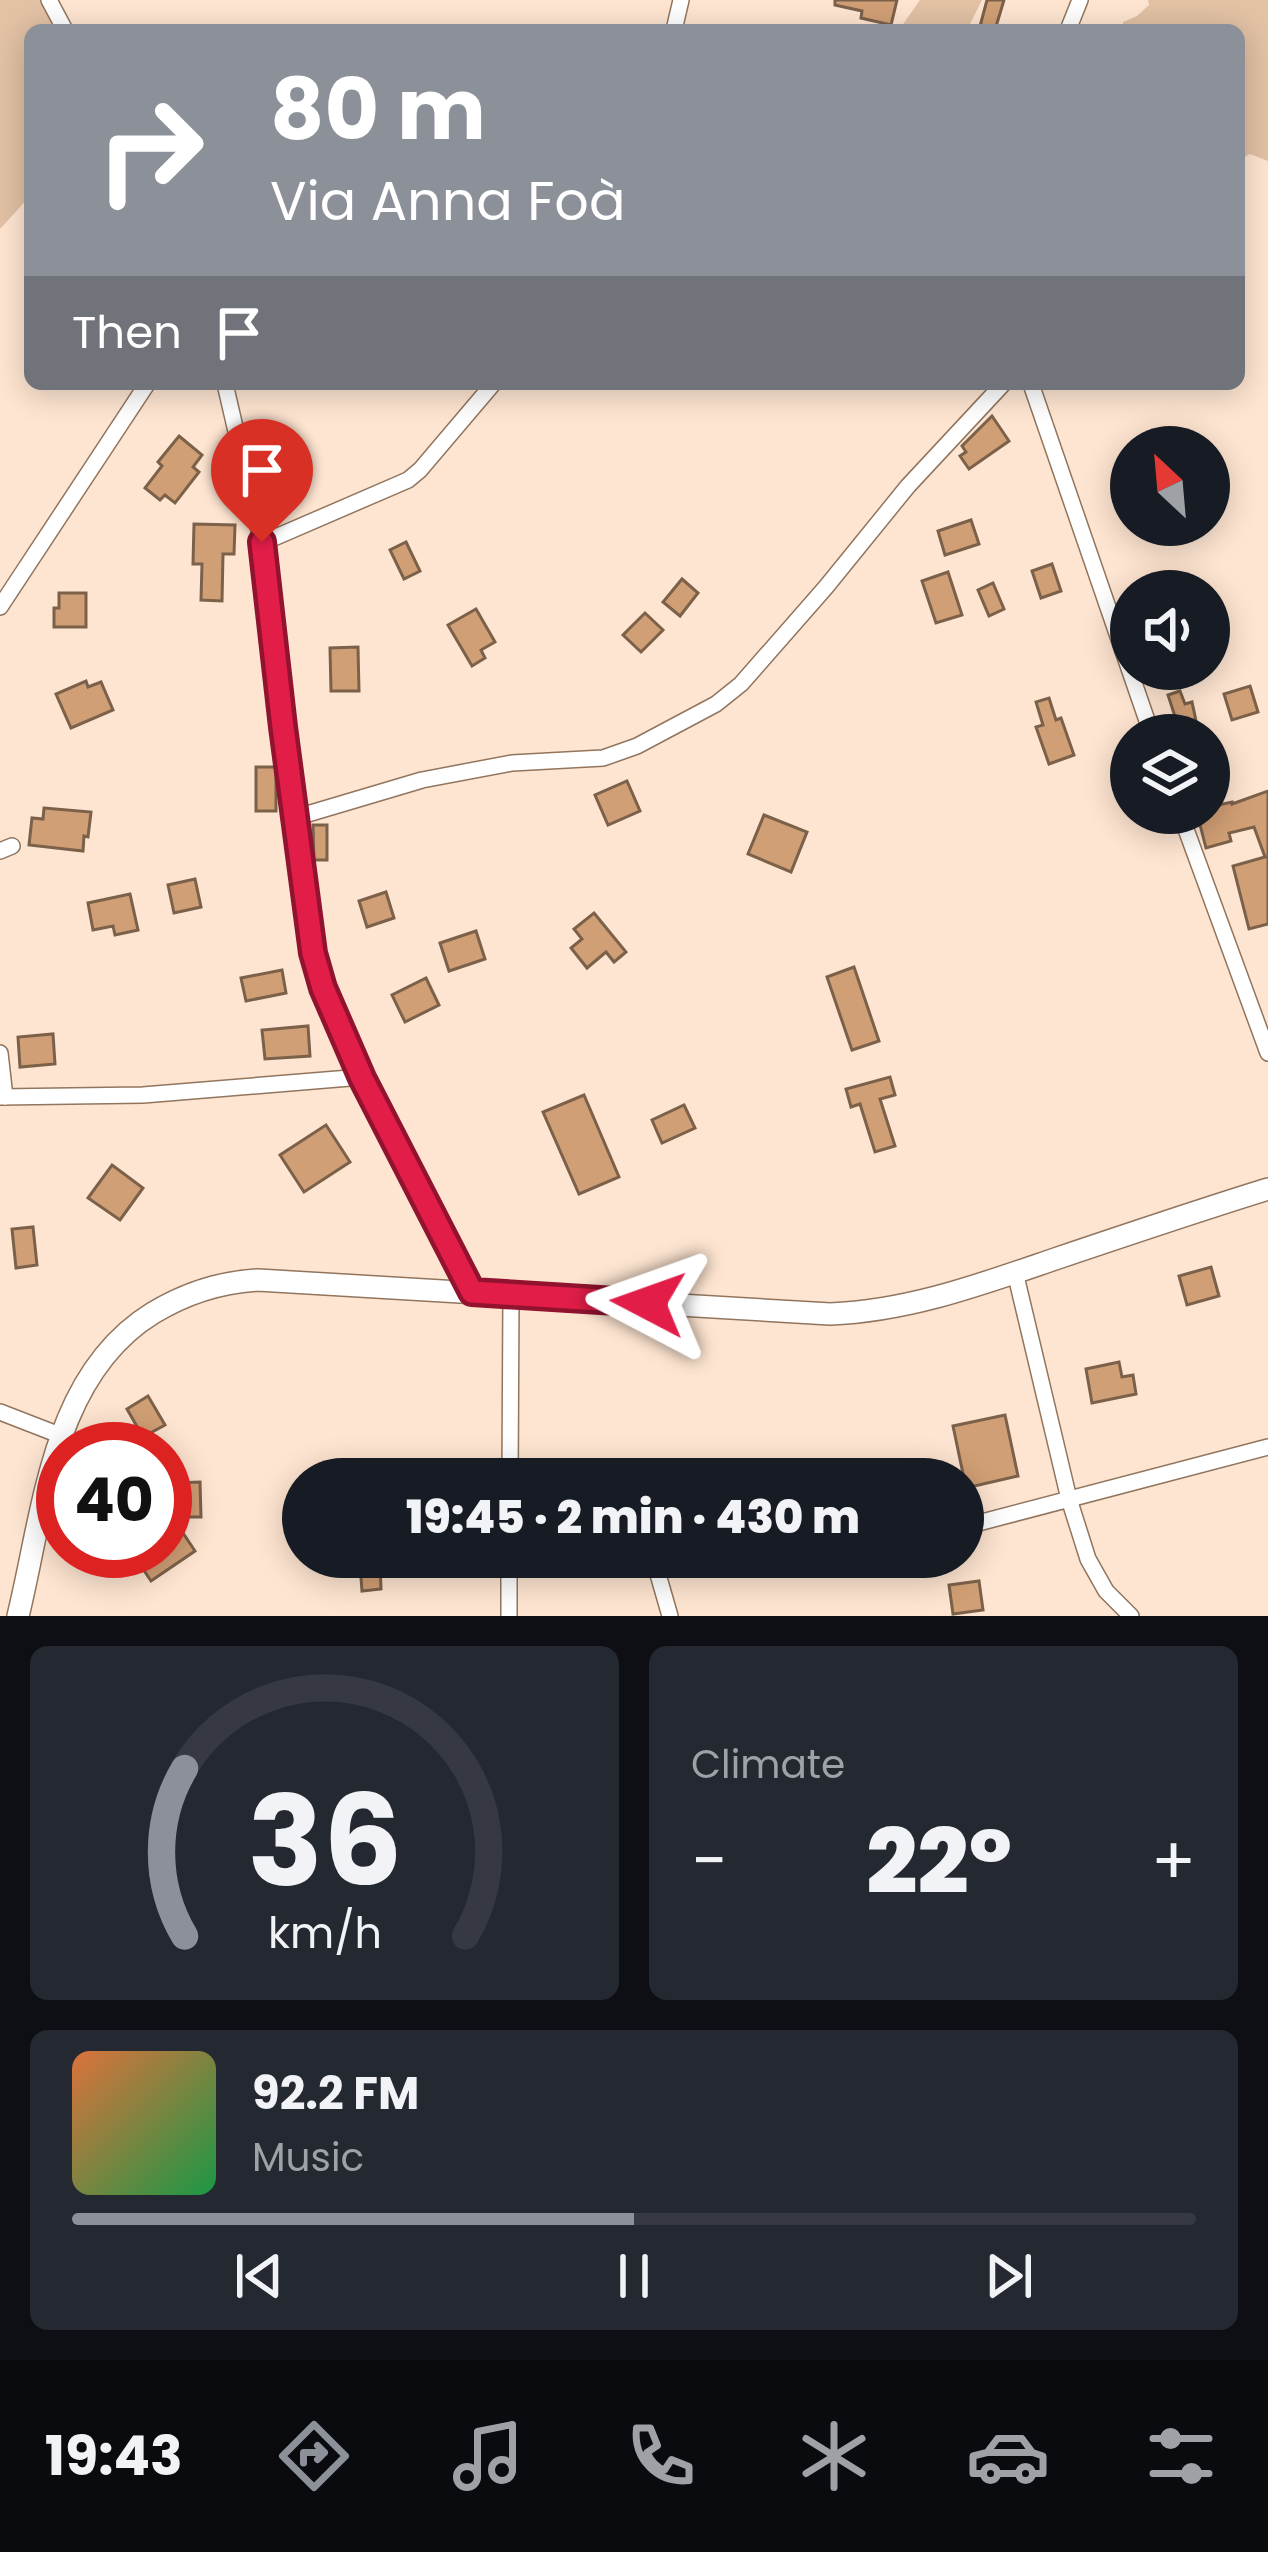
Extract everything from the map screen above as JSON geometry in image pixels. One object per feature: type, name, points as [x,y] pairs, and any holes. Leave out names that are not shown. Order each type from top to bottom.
[{"type":"street","points":[[0,607],[143,390]]},
{"type":"street","points":[[226,390],[262,542],[317,971],[362,1078],[472,1292]]},
{"type":"street","points":[[262,542],[409,480],[488,390]]},
{"type":"street","points":[[294,818],[422,780],[512,763],[603,758],[637,746],[716,704],[741,684],[908,486],[997,390]]},
{"type":"street","points":[[1033,390],[1145,714]]},
{"type":"street","points":[[1188,834],[1268,1053]]},
{"type":"street","points":[[0,1054],[3,1097],[143,1095],[362,1078]]},
{"type":"street","points":[[67,1422],[76,1399],[108,1351],[140,1322],[164,1306],[219,1285],[258,1280],[854,1313],[905,1306],[1268,1189]]},
{"type":"street","points":[[1016,1272],[1069,1499],[1094,1573],[1131,1616]]},
{"type":"street","points":[[510,1458],[512,1294]]},
{"type":"street","points":[[0,1412],[36,1426]]},
{"type":"street","points":[[984,1521],[1268,1447]]},
{"type":"street","points":[[18,1616],[36,1542]]},
{"type":"street","points":[[509,1578],[509,1616]]},
{"type":"street","points":[[659,1578],[670,1616]]},
{"type":"shaded area","points":[[0,0],[52,0],[57,24],[24,24],[24,203],[0,229]]},
{"type":"shaded area","points":[[920,0],[982,0],[970,24],[903,24]]},
{"type":"shaded area","points":[[1148,0],[1268,0],[1268,161],[1245,157],[1245,24],[1123,24],[1149,5]]},
{"type":"building","points":[[835,0],[897,0],[891,24],[861,18],[862,11],[835,5]]},
{"type":"building","points":[[987,0],[1004,0],[997,24],[981,24]]},
{"type":"building","points":[[992,416],[1009,441],[969,469],[960,456],[966,452],[962,446]]},
{"type":"building","points":[[179,436],[202,455],[193,467],[199,472],[175,503],[165,495],[160,500],[145,488]]},
{"type":"building","points":[[971,520],[979,544],[945,555],[938,531]]},
{"type":"building","points":[[194,524],[235,525],[234,554],[223,554],[222,601],[201,600],[202,564],[193,564]]},
{"type":"building","points":[[406,542],[420,571],[404,579],[390,550]]},
{"type":"building","points":[[1052,564],[1061,591],[1041,598],[1032,571]]},
{"type":"building","points":[[948,572],[962,615],[936,623],[922,581]]},
{"type":"building","points":[[682,579],[698,593],[680,616],[663,602]]},
{"type":"building","points":[[993,583],[1004,609],[989,616],[978,590]]},
{"type":"building","points":[[59,593],[86,593],[86,627],[54,627]]},
{"type":"building","points":[[476,609],[495,642],[481,650],[485,658],[472,666],[448,625]]},
{"type":"building","points":[[645,613],[663,630],[641,652],[623,635]]},
{"type":"building","points":[[358,647],[359,691],[331,691],[330,648]]},
{"type":"building","points":[[86,681],[88,687],[101,682],[113,710],[71,728],[56,694]]},
{"type":"building","points":[[1250,686],[1258,712],[1232,720],[1224,694]]},
{"type":"building","points":[[1180,691],[1185,704],[1192,702],[1195,714],[1174,714],[1168,695]]},
{"type":"building","points":[[1049,698],[1074,755],[1049,764],[1036,727],[1043,725],[1036,702]]},
{"type":"building","points":[[256,767],[276,767],[276,811],[256,811]]},
{"type":"building","points":[[627,781],[640,811],[608,825],[595,795]]},
{"type":"building","points":[[1268,791],[1268,924],[1249,929],[1233,866],[1265,857],[1254,827],[1230,833],[1232,804]]},
{"type":"building","points":[[44,808],[91,812],[83,851],[29,845],[32,818],[43,819]]},
{"type":"building","points":[[764,815],[807,832],[791,872],[748,854]]},
{"type":"building","points":[[313,825],[327,825],[327,860],[314,860]]},
{"type":"building","points":[[1202,834],[1229,834],[1231,841],[1206,848]]},
{"type":"building","points":[[195,879],[201,907],[174,913],[168,885]]},
{"type":"building","points":[[386,892],[394,918],[367,927],[359,901]]},
{"type":"building","points":[[130,894],[138,930],[115,935],[113,926],[93,930],[88,903]]},
{"type":"building","points":[[594,913],[626,952],[614,962],[606,952],[587,968],[571,948],[582,939],[574,929]]},
{"type":"building","points":[[476,931],[485,959],[449,971],[440,943]]},
{"type":"building","points":[[854,967],[879,1041],[852,1050],[827,977]]},
{"type":"building","points":[[282,970],[286,993],[246,1001],[241,978]]},
{"type":"building","points":[[426,978],[439,1005],[405,1022],[392,995]]},
{"type":"building","points":[[308,1026],[310,1056],[265,1059],[262,1030]]},
{"type":"building","points":[[53,1034],[55,1064],[20,1067],[18,1037]]},
{"type":"building","points":[[890,1077],[895,1095],[880,1099],[895,1146],[875,1152],[860,1104],[851,1107],[846,1089]]},
{"type":"building","points":[[584,1095],[619,1177],[579,1194],[543,1112]]},
{"type":"building","points":[[684,1105],[695,1128],[662,1143],[652,1120]]},
{"type":"building","points":[[326,1125],[350,1162],[304,1192],[280,1155]]},
{"type":"building","points":[[112,1165],[143,1188],[120,1220],[88,1198]]},
{"type":"building","points":[[33,1227],[37,1265],[16,1268],[12,1229]]},
{"type":"building","points":[[1211,1267],[1219,1296],[1187,1305],[1179,1276]]},
{"type":"building","points":[[1119,1362],[1122,1377],[1133,1375],[1136,1394],[1092,1403],[1086,1369]]},
{"type":"building","points":[[148,1396],[163,1422],[134,1422],[127,1409]]},
{"type":"building","points":[[1005,1415],[1018,1476],[984,1484],[984,1458],[960,1458],[953,1426]]},
{"type":"building","points":[[192,1482],[200,1482],[201,1517],[192,1517]]},
{"type":"building","points":[[361,1578],[381,1578],[381,1589],[362,1591]]},
{"type":"building","points":[[979,1581],[983,1610],[953,1614],[949,1585]]},
{"type":"route","points":[[262,542],[313,953],[334,1017],[362,1078],[472,1292],[648,1303]]}]
